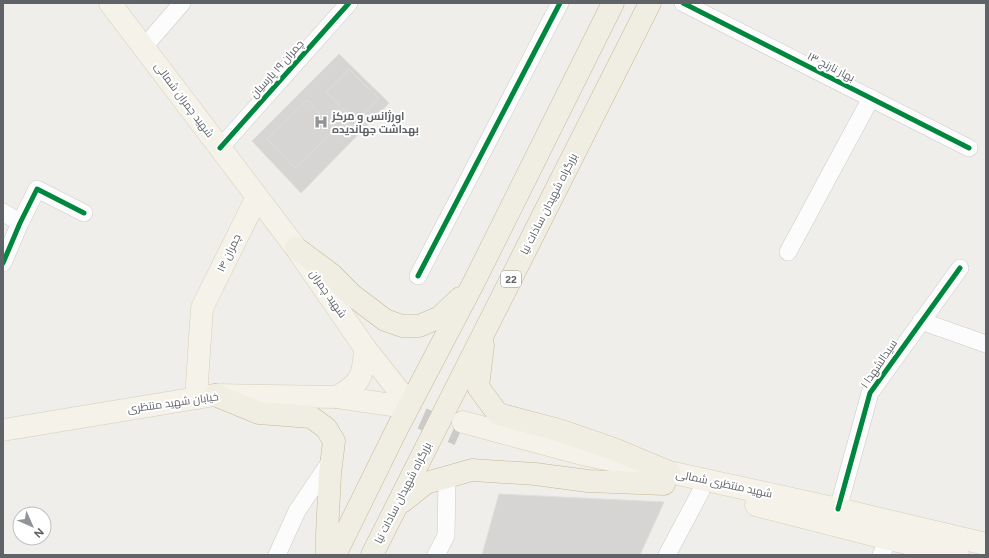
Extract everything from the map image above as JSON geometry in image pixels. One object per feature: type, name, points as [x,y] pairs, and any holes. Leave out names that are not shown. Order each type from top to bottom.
[{"type":"highway","points":[[334,555],[397,429],[473,284],[613,3]]},
{"type":"highway","name":"بزرگراه شهیدان سادات نیا","points":[[372,555],[650,3]]},
{"type":"highway","points":[[296,248],[331,274],[352,295],[385,320],[402,326],[419,326],[440,317],[473,284]]},
{"type":"highway","points":[[485,331],[478,388],[498,414],[559,430],[614,449],[666,478]]},
{"type":"highway","points":[[206,397],[258,413],[312,417],[326,428],[334,440],[330,474],[327,555]]},
{"type":"highway","points":[[395,508],[426,483],[472,470],[535,474],[588,481],[666,478]]},
{"type":"main road","name":"شهید چمران شمالی","points":[[110,3],[257,197]]},
{"type":"main road","name":"شهید چمران","points":[[257,197],[296,248],[365,348],[396,398]]},
{"type":"main road","name":"چمران ۱۴","points":[[206,397],[202,308],[257,197]]},
{"type":"main road","points":[[337,397],[353,386],[360,377],[364,368],[365,348]]},
{"type":"main road","name":"خیابان شهید منتظری","points":[[3,430],[206,397],[396,398]]},
{"type":"main road","name":"شهید منتظری شمالی","points":[[461,428],[581,466],[666,478],[838,508],[986,544]]},
{"type":"main road","name":"شهید منتظری شمالی","points":[[666,478],[701,491],[885,547],[958,555]]},
{"type":"street","points":[[144,48],[182,3]]},
{"type":"street","name":"چمران ۱۹ پارسیان","points":[[220,148],[349,3]]},
{"type":"street","points":[[418,276],[560,3]]},
{"type":"street","name":"بهار نارنج ۱۳","points":[[684,3],[969,148]]},
{"type":"street","points":[[788,252],[871,98]]},
{"type":"street","points":[[3,263],[20,223],[37,189],[84,213]]},
{"type":"street","points":[[3,212],[20,223]]},
{"type":"street","name":"سیدالشهدا ۱","points":[[838,508],[870,393],[960,268]]},
{"type":"street","points":[[922,321],[986,344]]},
{"type":"street","points":[[277,555],[297,511],[332,459]]},
{"type":"street","points":[[436,555],[446,536],[447,477]]},
{"type":"street","points":[[667,555],[701,491]]},
{"type":"building","name":"اورژانس و مرکز بهداشت جهاندیده","points":[[339,54],[389,103],[301,193],[252,141]]},
{"type":"building","points":[[349,69],[379,99],[352,126],[342,116],[346,112],[326,92]]},
{"type":"building","points":[[307,100],[335,130],[295,168],[267,139]]},
{"type":"building","points":[[499,494],[664,502],[640,555],[482,555]]},
{"type":"tunnel","points":[[392,405],[459,435]]},
{"type":"cycle path","points":[[220,148],[349,3]]},
{"type":"cycle path","points":[[418,276],[560,3]]},
{"type":"cycle path","points":[[683,3],[969,148]]},
{"type":"cycle path","points":[[3,263],[20,223],[37,189],[84,213]]},
{"type":"cycle path","points":[[838,509],[870,393],[960,268]]},
{"type":"place","name":"اورژانس و مرکز بهداشت جهاندیده","points":[[321,122]]}]
